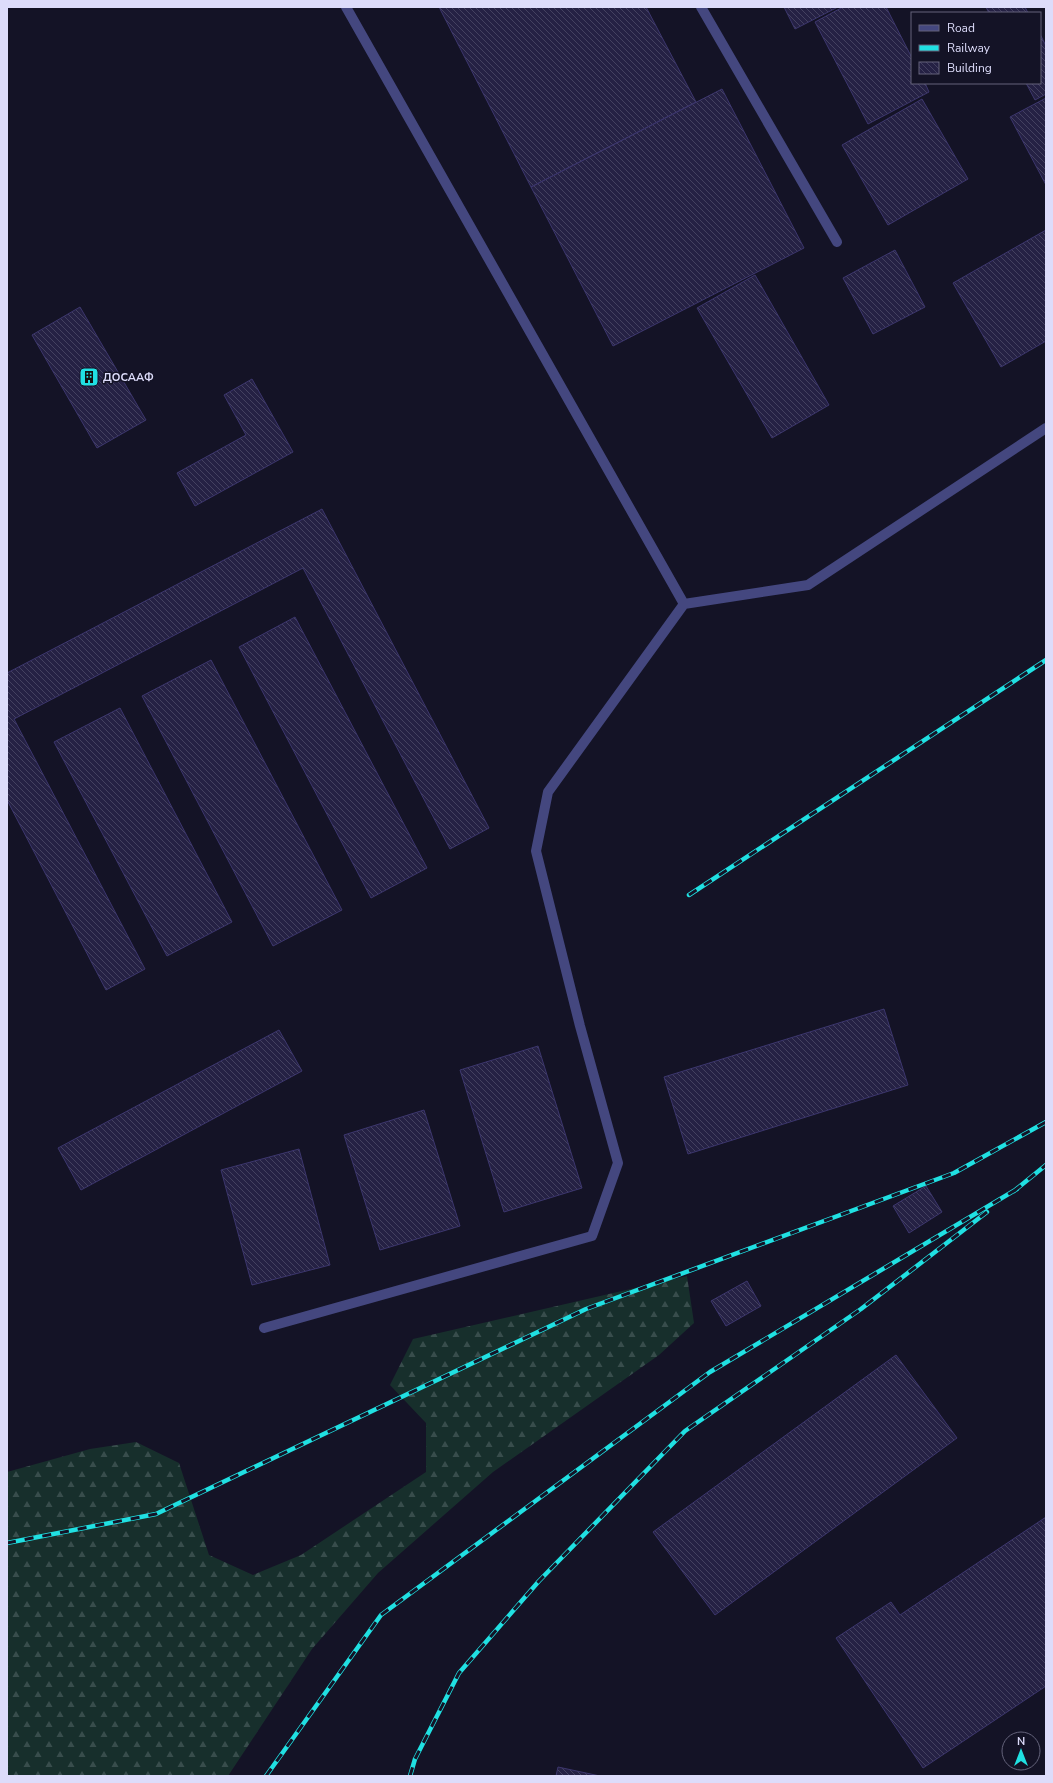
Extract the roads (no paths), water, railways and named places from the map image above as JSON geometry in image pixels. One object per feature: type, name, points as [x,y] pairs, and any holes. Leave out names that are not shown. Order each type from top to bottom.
[{"type":"lane","points":[[346,7],[684,604]]},
{"type":"lane","points":[[701,7],[837,242]]},
{"type":"lane","points":[[264,1328],[592,1236],[618,1163],[580,1026],[536,851],[548,792],[684,604],[808,585],[1046,428]]},
{"type":"railway","points":[[689,895],[1046,660]]},
{"type":"railway","points":[[7,1543],[156,1514],[586,1309],[954,1173],[1046,1122]]},
{"type":"railway","points":[[1014,1191],[1046,1165]]},
{"type":"railway","points":[[266,1776],[381,1615],[710,1372],[1017,1189]]},
{"type":"railway","points":[[410,1776],[415,1759],[459,1673],[539,1581],[685,1431],[861,1309],[987,1212]]},
{"type":"place","name":"ДОСААФ","points":[[89,377]]}]
